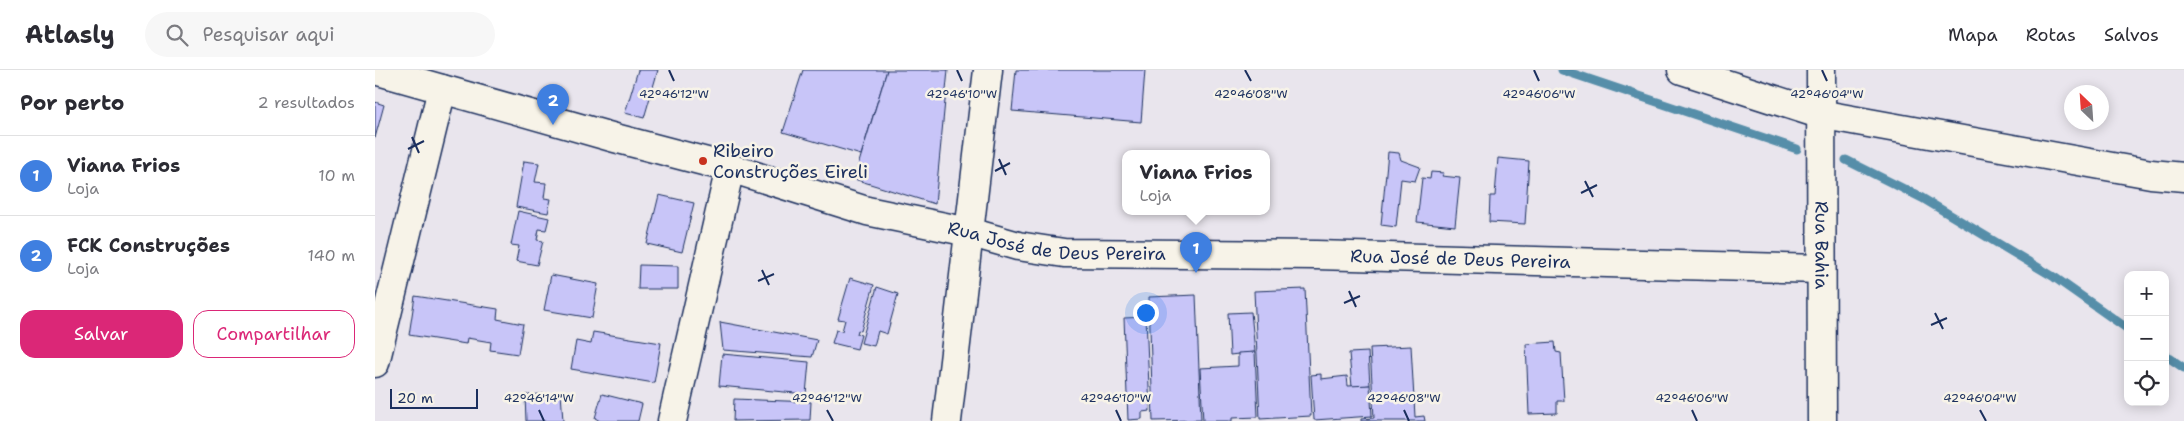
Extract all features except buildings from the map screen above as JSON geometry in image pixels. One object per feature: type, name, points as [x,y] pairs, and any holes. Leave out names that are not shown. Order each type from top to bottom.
[{"type":"street","name":"Rua José de Deus Pereira","points":[[375,70],[605,136],[730,168],[867,211],[969,232],[1017,246],[1064,253],[1316,255],[1821,269]]},
{"type":"street","points":[[947,421],[988,70]]},
{"type":"street","points":[[1682,70],[1819,114],[2151,174],[2184,177]]},
{"type":"street","name":"Rua Bahia","points":[[1821,70],[1819,114],[1822,421]]},
{"type":"street","points":[[375,363],[442,89]]},
{"type":"street","points":[[673,421],[730,168]]},
{"type":"waterway","points":[[1562,70],[1797,149]]},
{"type":"waterway","points":[[1846,160],[1922,198],[2054,277],[2124,326]]},
{"type":"waterway","points":[[2169,358],[2184,368]]},
{"type":"place","name":"FCK Construções","points":[[553,125]]},
{"type":"place","name":"Ribeiro Construções Eireli","points":[[703,161]]},
{"type":"place","name":"Viana Frios","points":[[1196,273]]}]
